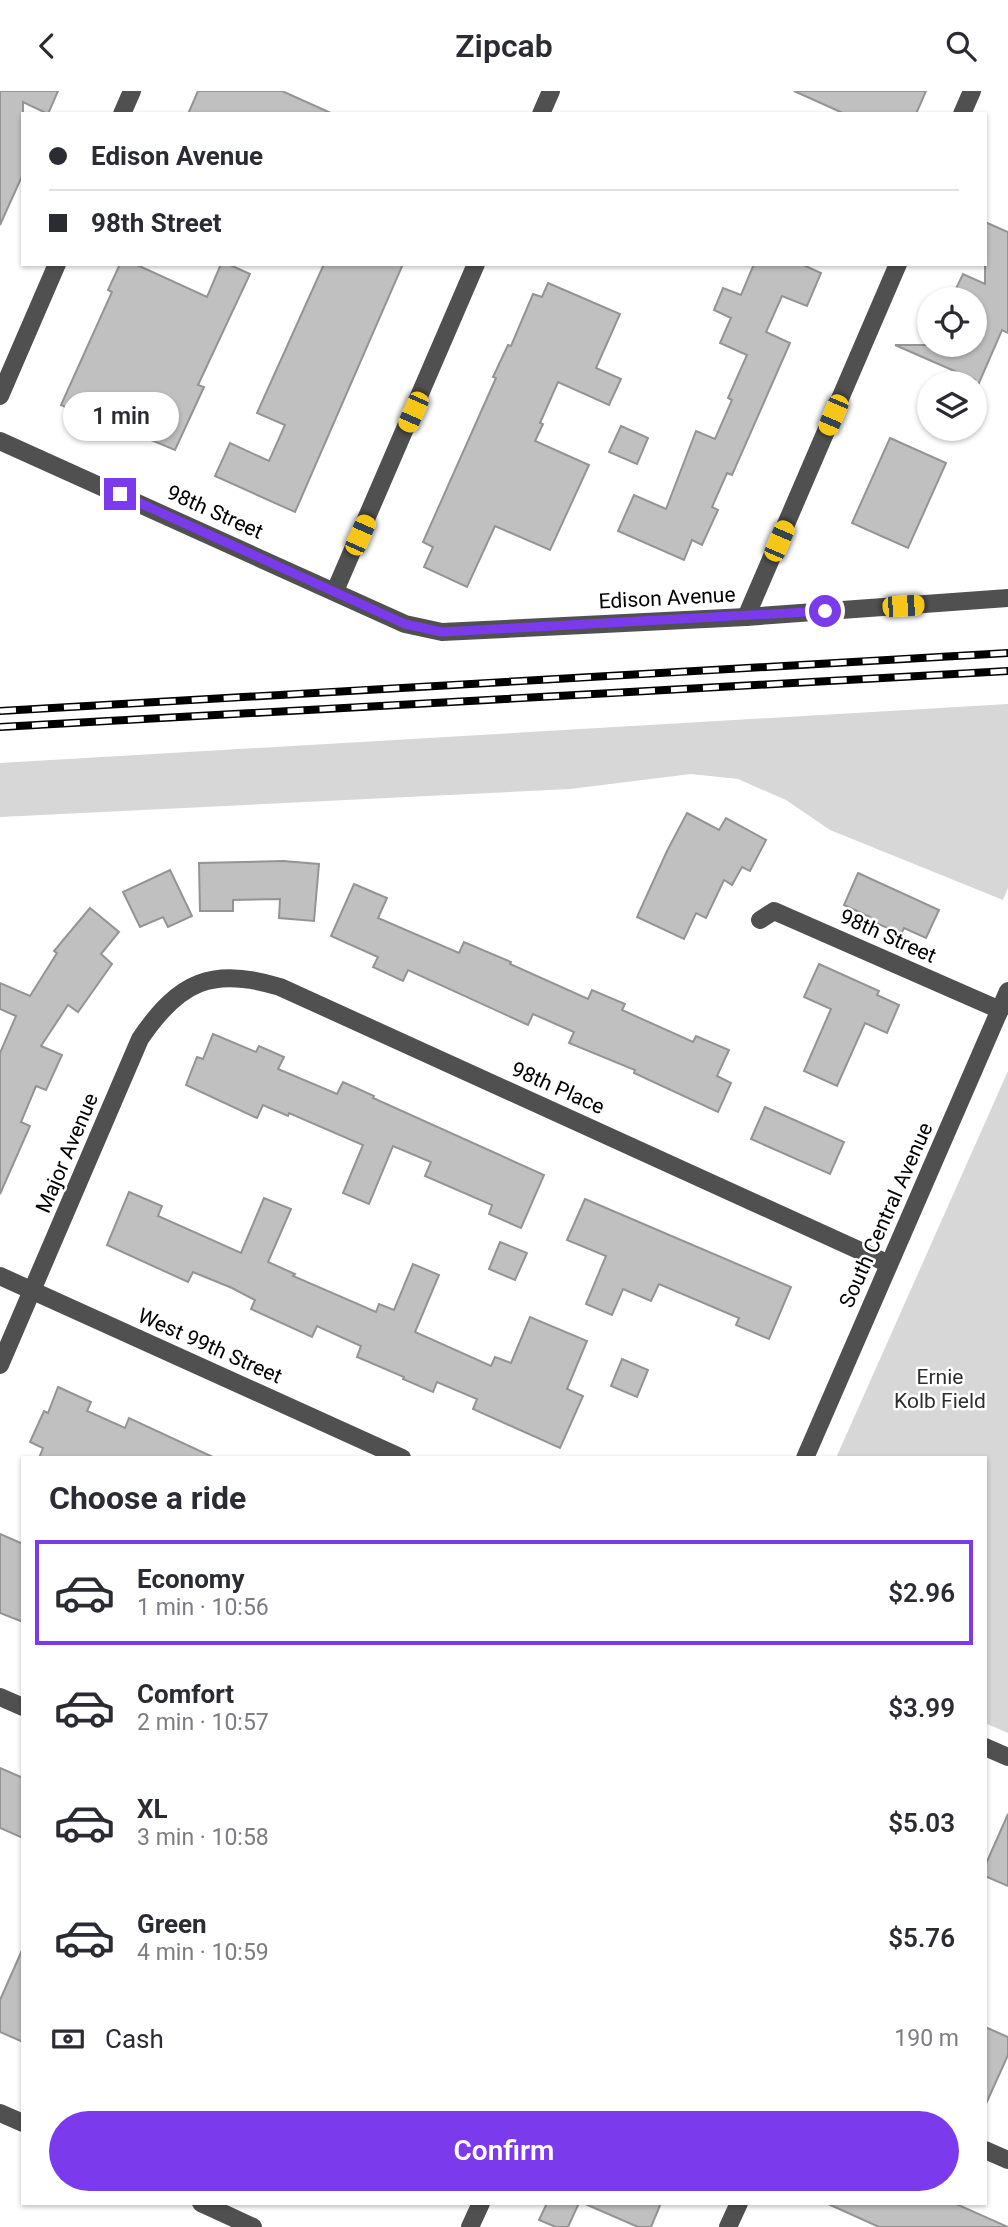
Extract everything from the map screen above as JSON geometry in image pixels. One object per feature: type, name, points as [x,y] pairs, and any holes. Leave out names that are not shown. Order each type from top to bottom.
[{"type":"street","points":[[123,112],[132,91]]},
{"type":"street","points":[[542,112],[551,91]]},
{"type":"street","points":[[963,112],[972,91]]},
{"type":"street","points":[[0,396],[56,266]]},
{"type":"street","points":[[335,591],[475,266]]},
{"type":"street","points":[[746,617],[897,266]]},
{"type":"street","name":"98th Street","points":[[0,440],[335,591]]},
{"type":"street","name":"Edison Avenue","points":[[335,591],[405,624],[442,632],[746,617],[1008,598]]},
{"type":"street","name":"98th Street","points":[[760,920],[774,911],[1000,1010]]},
{"type":"street","name":"98th Place","points":[[203,981],[227,976],[252,978],[280,987],[889,1264]]},
{"type":"street","name":"Major Avenue","points":[[0,1365],[141,1039],[156,1016],[174,999],[203,981]]},
{"type":"street","name":"South Central Avenue","points":[[806,1456],[1008,991]]},
{"type":"street","name":"West 99th Street","points":[[0,1276],[398,1456]]},
{"type":"street","points":[[0,1697],[21,1706]]},
{"type":"street","points":[[987,1748],[1008,1757]]},
{"type":"street","points":[[0,2113],[21,2122]]},
{"type":"street","points":[[987,2151],[1008,2160]]},
{"type":"street","points":[[205,2205],[253,2227]]},
{"type":"street","points":[[470,2227],[480,2205]]},
{"type":"street","points":[[729,2227],[738,2205]]},
{"type":"green space","points":[[1008,704],[1008,888],[1003,900],[830,830],[786,800],[738,779],[691,774],[570,789],[0,817],[0,763]]},
{"type":"green space","name":"Ernie Kolb Field","points":[[1008,1071],[1008,1733],[987,1724],[987,1456],[837,1456]]},
{"type":"building","points":[[0,91],[58,91],[49,112],[23,102],[21,178],[0,225]]},
{"type":"building","points":[[198,91],[282,91],[329,112],[189,112]]},
{"type":"building","points":[[794,91],[926,91],[917,112],[841,112]]},
{"type":"building","points":[[987,223],[1008,232],[1008,333],[1002,330],[984,371],[954,371],[922,357],[987,357],[987,287],[957,287],[963,274],[985,284]]},
{"type":"building","points":[[119,266],[139,266],[207,297],[220,266],[232,266],[250,274],[198,385],[204,387],[175,450],[120,427],[118,431],[61,405],[112,292],[108,290]]},
{"type":"building","points":[[323,266],[402,266],[295,512],[215,476],[230,443],[269,461],[285,425],[257,413]]},
{"type":"building","points":[[753,266],[805,266],[821,273],[807,306],[782,296],[766,332],[790,343],[732,475],[727,473],[712,507],[718,510],[702,545],[692,540],[684,560],[618,531],[634,495],[666,509],[696,431],[715,439],[732,400],[728,398],[747,355],[720,343],[731,318],[714,310],[723,288],[741,295]]},
{"type":"building","points":[[548,283],[620,314],[596,368],[621,379],[609,405],[558,382],[535,441],[589,465],[550,550],[495,526],[467,587],[424,567],[433,547],[423,542],[508,345],[511,346],[533,294],[542,297]]},
{"type":"building","points":[[895,345],[917,345],[917,355]]},
{"type":"building","points":[[621,426],[648,438],[637,464],[609,452]]},
{"type":"building","points":[[890,438],[946,463],[908,548],[852,523]]},
{"type":"building","points":[[687,813],[719,830],[726,818],[766,840],[750,871],[742,867],[732,885],[724,880],[706,918],[696,913],[684,939],[637,917]]},
{"type":"building","points":[[283,861],[319,864],[314,921],[279,918],[280,899],[233,900],[233,911],[200,911],[199,863]]},
{"type":"building","points":[[170,870],[192,916],[168,927],[163,917],[140,927],[123,892]]},
{"type":"building","points":[[858,873],[939,910],[926,938],[904,928],[901,934],[844,905]]},
{"type":"building","points":[[354,884],[387,898],[378,918],[459,953],[464,942],[588,999],[592,990],[625,1004],[622,1010],[693,1042],[696,1036],[729,1050],[717,1076],[731,1083],[718,1112],[634,1073],[635,1070],[569,1043],[574,1032],[533,1014],[528,1025],[408,970],[403,981],[373,967],[378,957],[331,936]]},
{"type":"building","points":[[90,908],[119,932],[101,954],[112,964],[78,1012],[68,1005],[41,1046],[62,1055],[46,1090],[36,1086],[21,1122],[30,1126],[0,1194],[0,1053],[16,1016],[0,1009],[0,983],[30,996],[57,953],[54,951]]},
{"type":"building","points":[[819,964],[879,991],[877,995],[899,1005],[887,1033],[865,1023],[837,1086],[804,1071],[831,1009],[804,997]]},
{"type":"building","points":[[213,1034],[256,1052],[259,1046],[284,1057],[278,1069],[337,1094],[343,1082],[544,1175],[521,1228],[489,1214],[492,1205],[425,1176],[431,1162],[393,1146],[369,1204],[343,1193],[363,1145],[289,1113],[288,1116],[263,1105],[257,1118],[186,1085],[197,1057],[203,1059]]},
{"type":"building","points":[[765,1107],[844,1142],[830,1174],[751,1139]]},
{"type":"building","points":[[129,1192],[162,1206],[158,1216],[241,1253],[264,1198],[291,1209],[268,1262],[295,1274],[293,1276],[376,1312],[379,1304],[394,1310],[413,1264],[439,1275],[415,1332],[491,1366],[495,1357],[511,1363],[530,1317],[587,1341],[567,1389],[583,1396],[560,1448],[473,1409],[477,1399],[437,1382],[433,1392],[357,1357],[361,1346],[317,1326],[312,1337],[251,1309],[255,1300],[232,1288],[193,1272],[188,1282],[107,1245]]},
{"type":"building","points":[[585,1199],[791,1287],[769,1339],[736,1325],[739,1318],[659,1284],[651,1301],[623,1289],[612,1315],[586,1304],[606,1256],[567,1240]]},
{"type":"building","points":[[500,1242],[527,1253],[515,1280],[489,1269]]},
{"type":"building","points":[[622,1359],[648,1370],[637,1397],[611,1386]]},
{"type":"building","points":[[58,1387],[91,1402],[87,1411],[125,1428],[129,1418],[211,1456],[40,1456],[43,1448],[30,1442],[44,1411],[48,1413]]},
{"type":"building","points":[[0,1534],[21,1543],[21,1621],[0,1613]]},
{"type":"building","points":[[0,1768],[21,1777],[21,1837],[0,1828]]},
{"type":"building","points":[[1008,1814],[1008,1886],[987,1877],[987,1861]]},
{"type":"building","points":[[21,1953],[21,2041],[0,2032],[0,2000]]},
{"type":"building","points":[[987,2028],[1008,2037],[1008,2055],[987,2102]]},
{"type":"building","points":[[546,2205],[578,2205],[568,2227],[556,2227],[539,2220]]},
{"type":"building","points":[[588,2205],[660,2205],[651,2227],[638,2227]]},
{"type":"building","points":[[830,2205],[958,2205],[1008,2227],[879,2227]]},
{"type":"railway","points":[[0,711],[1008,653]]},
{"type":"railway","points":[[0,727],[1008,671]]},
{"type":"route","points":[[120,494],[405,624],[442,632],[825,611]]}]
